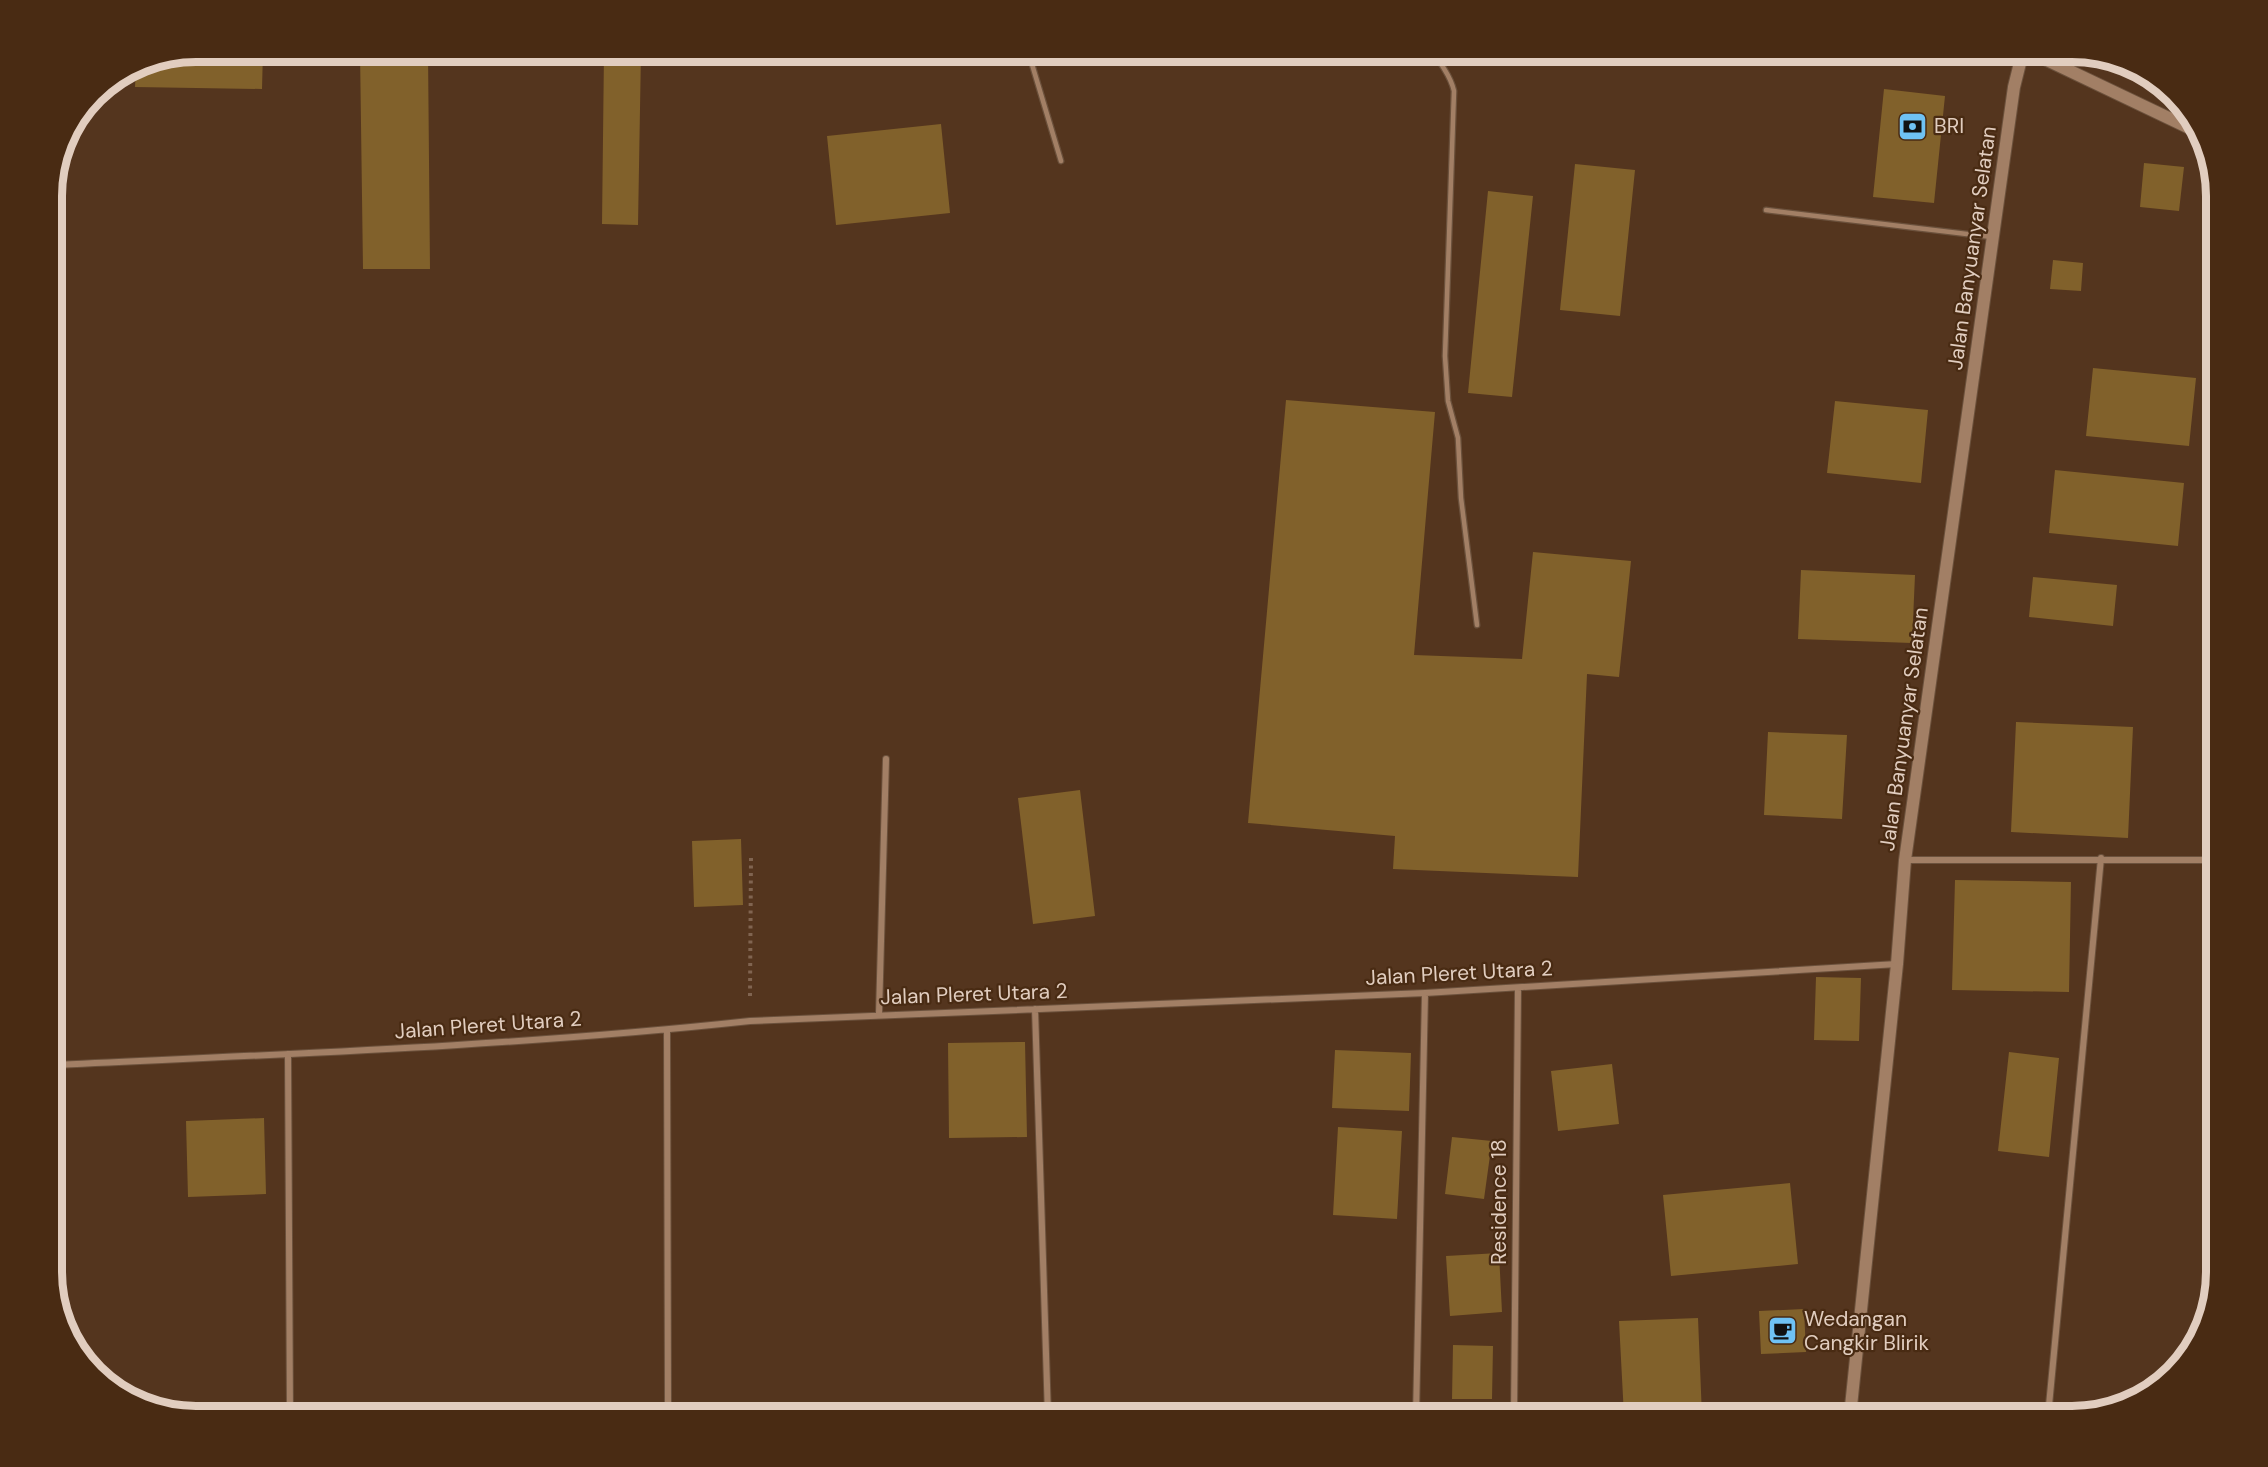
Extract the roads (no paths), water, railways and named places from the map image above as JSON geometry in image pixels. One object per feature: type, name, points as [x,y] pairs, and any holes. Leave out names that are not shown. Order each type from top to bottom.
[{"type":"street","name":"Jalan Banyuanyar Selatan","points":[[1851,1406],[1897,964],[1905,860],[1992,237],[2014,87],[2020,62]]},
{"type":"street","points":[[2051,62],[2188,127]]},
{"type":"street","points":[[2177,112],[2177,122]]},
{"type":"street","points":[[879,1014],[886,759]]},
{"type":"street","points":[[1905,860],[2101,858],[2206,860]]},
{"type":"street","points":[[2049,1406],[2101,858]]},
{"type":"street","name":"Jalan Pleret Utara 2","points":[[62,1064],[288,1054],[667,1030],[750,1021],[1425,993],[1897,964]]},
{"type":"street","name":"Residence 18","points":[[1514,1406],[1518,988]]},
{"type":"street","points":[[1416,1406],[1425,993]]},
{"type":"street","points":[[1035,1009],[1048,1406]]},
{"type":"street","points":[[667,1030],[668,1406]]},
{"type":"street","points":[[288,1054],[290,1406]]},
{"type":"lane","points":[[1031,62],[1061,161]]},
{"type":"lane","points":[[1439,62],[1450,74],[1454,91],[1444,356],[1448,401],[1458,438],[1461,498],[1477,625]]},
{"type":"lane","points":[[1766,210],[1992,237]]},
{"type":"place","name":"BRI","points":[[1913,126]]},
{"type":"place","name":"Wedangan Cangkir Blirik","points":[[1783,1331]]}]
